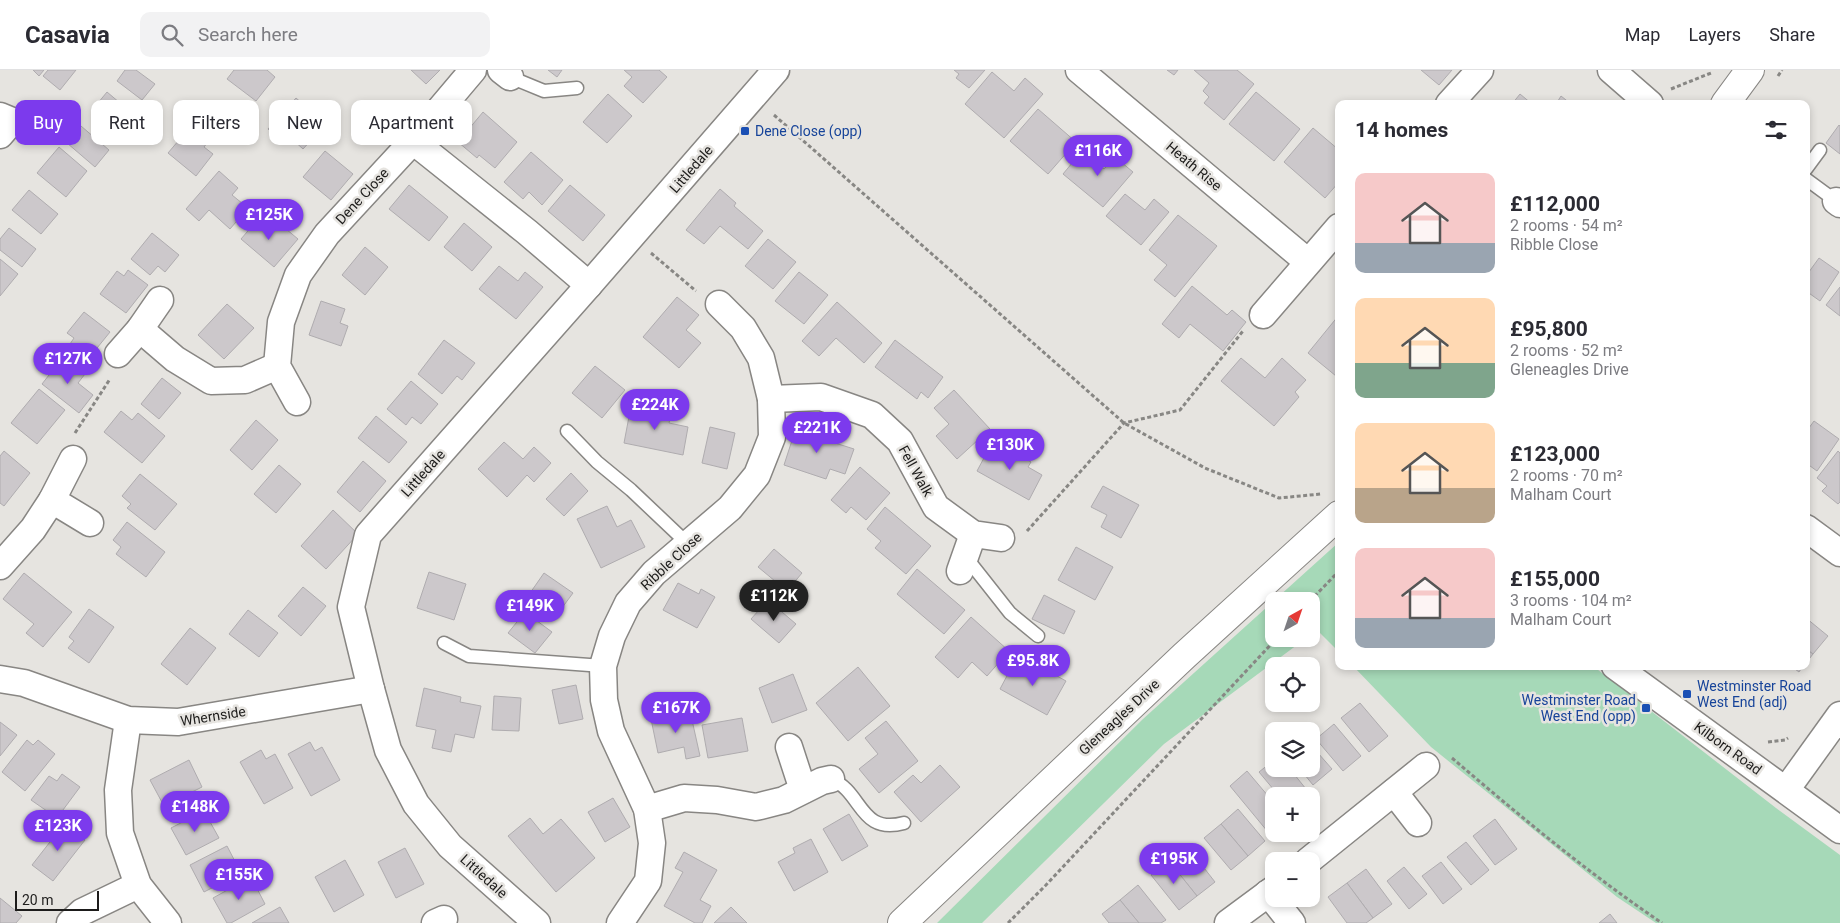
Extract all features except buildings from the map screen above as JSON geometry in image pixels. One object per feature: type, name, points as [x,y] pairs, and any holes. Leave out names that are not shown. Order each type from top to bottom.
[{"type":"street","name":"Dene Close","points":[[448,100],[473,70]]},
{"type":"street","name":"Littledale","points":[[537,923],[450,846],[416,804],[388,750],[351,607],[368,535],[776,70]]},
{"type":"street","name":"Heath Rise","points":[[1079,70],[1308,262]]},
{"type":"street","points":[[1453,100],[1480,70]]},
{"type":"street","points":[[1611,70],[1659,97]]},
{"type":"street","points":[[1728,100],[1750,70]]},
{"type":"street","points":[[0,116],[12,121],[0,135]]},
{"type":"street","name":"Dene Close","points":[[277,366],[281,322],[298,275],[327,234],[409,145]]},
{"type":"street","points":[[418,145],[527,232],[589,285]]},
{"type":"street","points":[[1263,315],[1335,232]]},
{"type":"street","points":[[118,354],[140,329],[160,300]]},
{"type":"street","name":"Ribble Close","points":[[620,923],[648,882],[652,843],[647,809],[611,731],[604,700],[603,666],[612,636],[628,603],[654,573],[730,508],[757,475],[772,436],[771,399],[761,358],[743,328],[719,304]]},
{"type":"street","points":[[140,329],[175,359],[211,381],[244,380],[277,366],[297,402]]},
{"type":"street","name":"Fell Walk","points":[[771,399],[821,398],[872,415],[900,441],[936,507],[966,554],[1001,538]]},
{"type":"street","points":[[0,566],[33,529],[52,500],[73,460]]},
{"type":"street","points":[[52,500],[90,523]]},
{"type":"street","name":"Gleneagles Drive","points":[[902,923],[1184,656],[1331,504]]},
{"type":"street","points":[[1810,531],[1840,553]]},
{"type":"street","name":"Kilborn Road","points":[[1621,670],[1840,830]]},
{"type":"street","name":"Whernside","points":[[0,679],[24,683],[128,720],[178,722],[371,689]]},
{"type":"street","points":[[1786,790],[1840,715]]},
{"type":"street","points":[[128,720],[118,790],[120,833],[138,884],[168,923]]},
{"type":"street","points":[[789,747],[803,790]]},
{"type":"street","points":[[1319,852],[1426,766]]},
{"type":"street","points":[[647,809],[684,798],[717,800],[756,807],[784,800],[822,781],[831,779]]},
{"type":"street","points":[[1394,792],[1418,823]]},
{"type":"street","points":[[70,923],[82,912],[138,884]]},
{"type":"street","points":[[1228,923],[1265,895]]},
{"type":"street","points":[[1282,907],[1292,923]]},
{"type":"lane","points":[[505,74],[544,91],[577,88]]},
{"type":"lane","points":[[1810,164],[1820,150]]},
{"type":"lane","points":[[1810,181],[1838,202]]},
{"type":"lane","points":[[567,431],[597,462],[631,490],[688,544]]},
{"type":"lane","points":[[966,554],[1010,613],[1038,636]]},
{"type":"lane","points":[[444,643],[469,656],[603,666]]},
{"type":"lane","points":[[831,779],[839,782],[865,814],[878,824],[891,827],[904,823]]},
{"type":"path","points":[[1659,97],[1710,74],[1713,70]]},
{"type":"path","points":[[757,93],[774,115],[1124,423],[1205,468],[1279,498],[1331,504]]},
{"type":"path","points":[[632,236],[706,300],[719,304]]},
{"type":"path","points":[[1001,538],[1022,536],[1124,423],[1180,410],[1251,322],[1263,315]]},
{"type":"path","points":[[73,460],[67,446],[120,366],[118,354]]},
{"type":"path","points":[[1319,592],[1335,575]]},
{"type":"path","points":[[1008,923],[1046,885],[1268,648]]},
{"type":"path","points":[[1760,739],[1769,742],[1785,740],[1793,735]]},
{"type":"path","points":[[1426,766],[1438,745],[1526,822],[1619,894],[1662,923]]},
{"type":"green space","points":[[1335,546],[1335,648],[1320,633],[1320,592],[1284,592]]},
{"type":"green space","points":[[1265,609],[1265,648],[1293,648],[1281,657],[1265,657],[1265,669],[1164,744],[982,923],[937,923],[1143,719]]},
{"type":"green space","points":[[1357,670],[1598,670],[1776,808],[1840,855],[1840,923],[1656,923],[1617,897],[1431,747]]},
{"type":"place","name":"Dene Close (opp)","points":[[745,131]]},
{"type":"place","name":"Westminster Road West End (adj)","points":[[1687,694]]},
{"type":"place","name":"Westminster Road West End (opp)","points":[[1646,708]]}]
